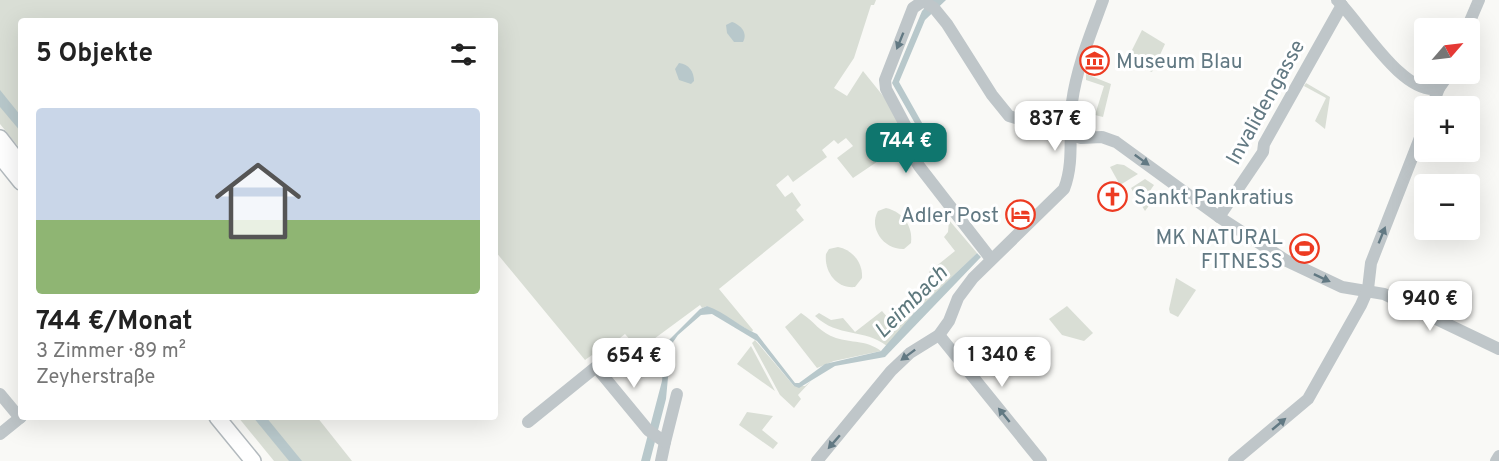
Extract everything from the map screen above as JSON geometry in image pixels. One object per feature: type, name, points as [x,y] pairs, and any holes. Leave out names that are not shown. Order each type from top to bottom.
[{"type":"main road","points":[[0,138],[18,161]]},
{"type":"main road","points":[[0,156],[18,178]]},
{"type":"main road","points":[[219,420],[253,461]]},
{"type":"street","points":[[817,461],[900,362],[939,335],[949,321],[963,291],[991,259],[1064,189],[1069,171],[1070,134],[1077,74],[1103,0]]},
{"type":"street","points":[[1471,18],[1479,0]]},
{"type":"street","points":[[991,259],[915,161],[912,155],[911,136],[886,89],[887,74],[913,8],[923,1],[932,6],[1005,112],[1016,119],[1080,138],[1102,137],[1116,142],[1219,217],[1287,261],[1342,287],[1384,294],[1499,349]]},
{"type":"street","points":[[1339,2],[1395,69],[1417,85],[1428,89],[1439,88]]},
{"type":"street","name":"Invalidengasse","points":[[1219,217],[1263,152],[1264,144],[1339,2]]},
{"type":"street","points":[[1436,96],[1442,84]]},
{"type":"street","points":[[1234,461],[1308,399],[1367,291],[1371,263],[1414,153]]},
{"type":"street","points":[[939,335],[1041,461]]},
{"type":"street","points":[[528,422],[596,367],[657,436],[661,461]]},
{"type":"street","points":[[0,394],[18,414]]},
{"type":"street","points":[[657,436],[677,394]]},
{"type":"street","points":[[0,434],[18,419]]},
{"type":"street","points":[[1496,461],[1499,456]]},
{"type":"shaded area","points":[[0,0],[876,0],[874,5],[871,5],[854,58],[834,88],[847,96],[863,71],[892,107],[908,141],[853,178],[837,158],[853,146],[846,138],[838,144],[834,140],[822,150],[827,157],[793,182],[788,175],[776,185],[785,197],[792,192],[801,205],[796,210],[804,220],[719,289],[753,330],[752,332],[707,306],[702,308],[700,305],[639,350],[625,334],[595,358],[592,355],[585,360],[498,255],[498,18],[18,18],[18,146],[0,124]]},
{"type":"shaded area","points":[[932,0],[946,0],[925,20],[899,82],[926,130],[928,147],[923,151],[921,134],[892,83],[922,11]]},
{"type":"shaded area","points":[[732,22],[743,30],[745,36],[743,42],[734,42],[727,33],[726,25]]},
{"type":"shaded area","points":[[1142,30],[1165,44],[1152,72],[1126,62]]},
{"type":"shaded area","points":[[679,63],[686,65],[692,72],[694,81],[691,84],[679,80],[675,69]]},
{"type":"shaded area","points":[[1086,74],[1111,84],[1103,117],[1095,115],[1104,86],[1086,80]]},
{"type":"shaded area","points":[[1306,83],[1330,97],[1325,129],[1315,121],[1326,98],[1304,86]]},
{"type":"shaded area","points":[[0,90],[18,112],[18,128],[0,107]]},
{"type":"shaded area","points":[[1117,164],[1124,165],[1138,174],[1120,185],[1110,167]]},
{"type":"shaded area","points":[[1145,179],[1154,185],[1145,198],[1151,203],[1145,211],[1131,188]]},
{"type":"shaded area","points":[[886,208],[902,216],[906,221],[911,243],[904,249],[884,242],[877,231],[875,218],[878,211]]},
{"type":"shaded area","points":[[949,220],[977,253],[923,305],[920,301],[926,287],[935,279],[929,272],[955,251],[944,237],[948,232]]},
{"type":"shaded area","points":[[838,247],[848,251],[859,262],[862,278],[855,287],[842,285],[829,272],[826,254],[829,249]]},
{"type":"shaded area","points":[[977,253],[981,257],[885,357],[835,366],[799,388],[794,386],[757,341],[712,314],[701,315],[678,335],[671,345],[666,399],[650,461],[641,461],[662,381],[666,343],[700,309],[707,306],[714,309],[757,334],[795,383],[799,383],[825,364],[881,351],[914,313]]},
{"type":"shaded area","points":[[1176,278],[1196,290],[1178,317],[1170,313],[1169,309]]},
{"type":"shaded area","points":[[1067,306],[1093,333],[1084,341],[1062,335],[1049,319]]},
{"type":"shaded area","points":[[911,310],[914,313],[887,346],[878,340],[833,327],[815,316],[819,313],[831,320],[843,318],[855,332],[882,311],[888,318],[897,311],[904,313]]},
{"type":"shaded area","points":[[801,313],[830,336],[870,345],[881,351],[834,361],[817,368],[785,327]]},
{"type":"shaded area","points":[[755,340],[794,386],[805,386],[811,381],[798,395],[801,399],[794,408],[780,395],[752,343]]},
{"type":"shaded area","points":[[751,346],[775,391],[737,364]]},
{"type":"shaded area","points":[[747,412],[773,416],[762,430],[778,443],[773,449],[739,425]]},
{"type":"shaded area","points":[[240,420],[319,420],[352,461],[274,461]]},
{"type":"shaded area","points":[[255,420],[268,420],[302,461],[289,461]]},
{"type":"place","name":"Museum Blau","points":[[1095,61]]},
{"type":"place","name":"Sankt Pankratius","points":[[1113,197]]},
{"type":"place","name":"Adler Post","points":[[1020,215]]},
{"type":"place","name":"MK NATURAL FITNESS","points":[[1304,249]]},
{"type":"water label","name":"Leimbach","points":[[910,301]]}]
